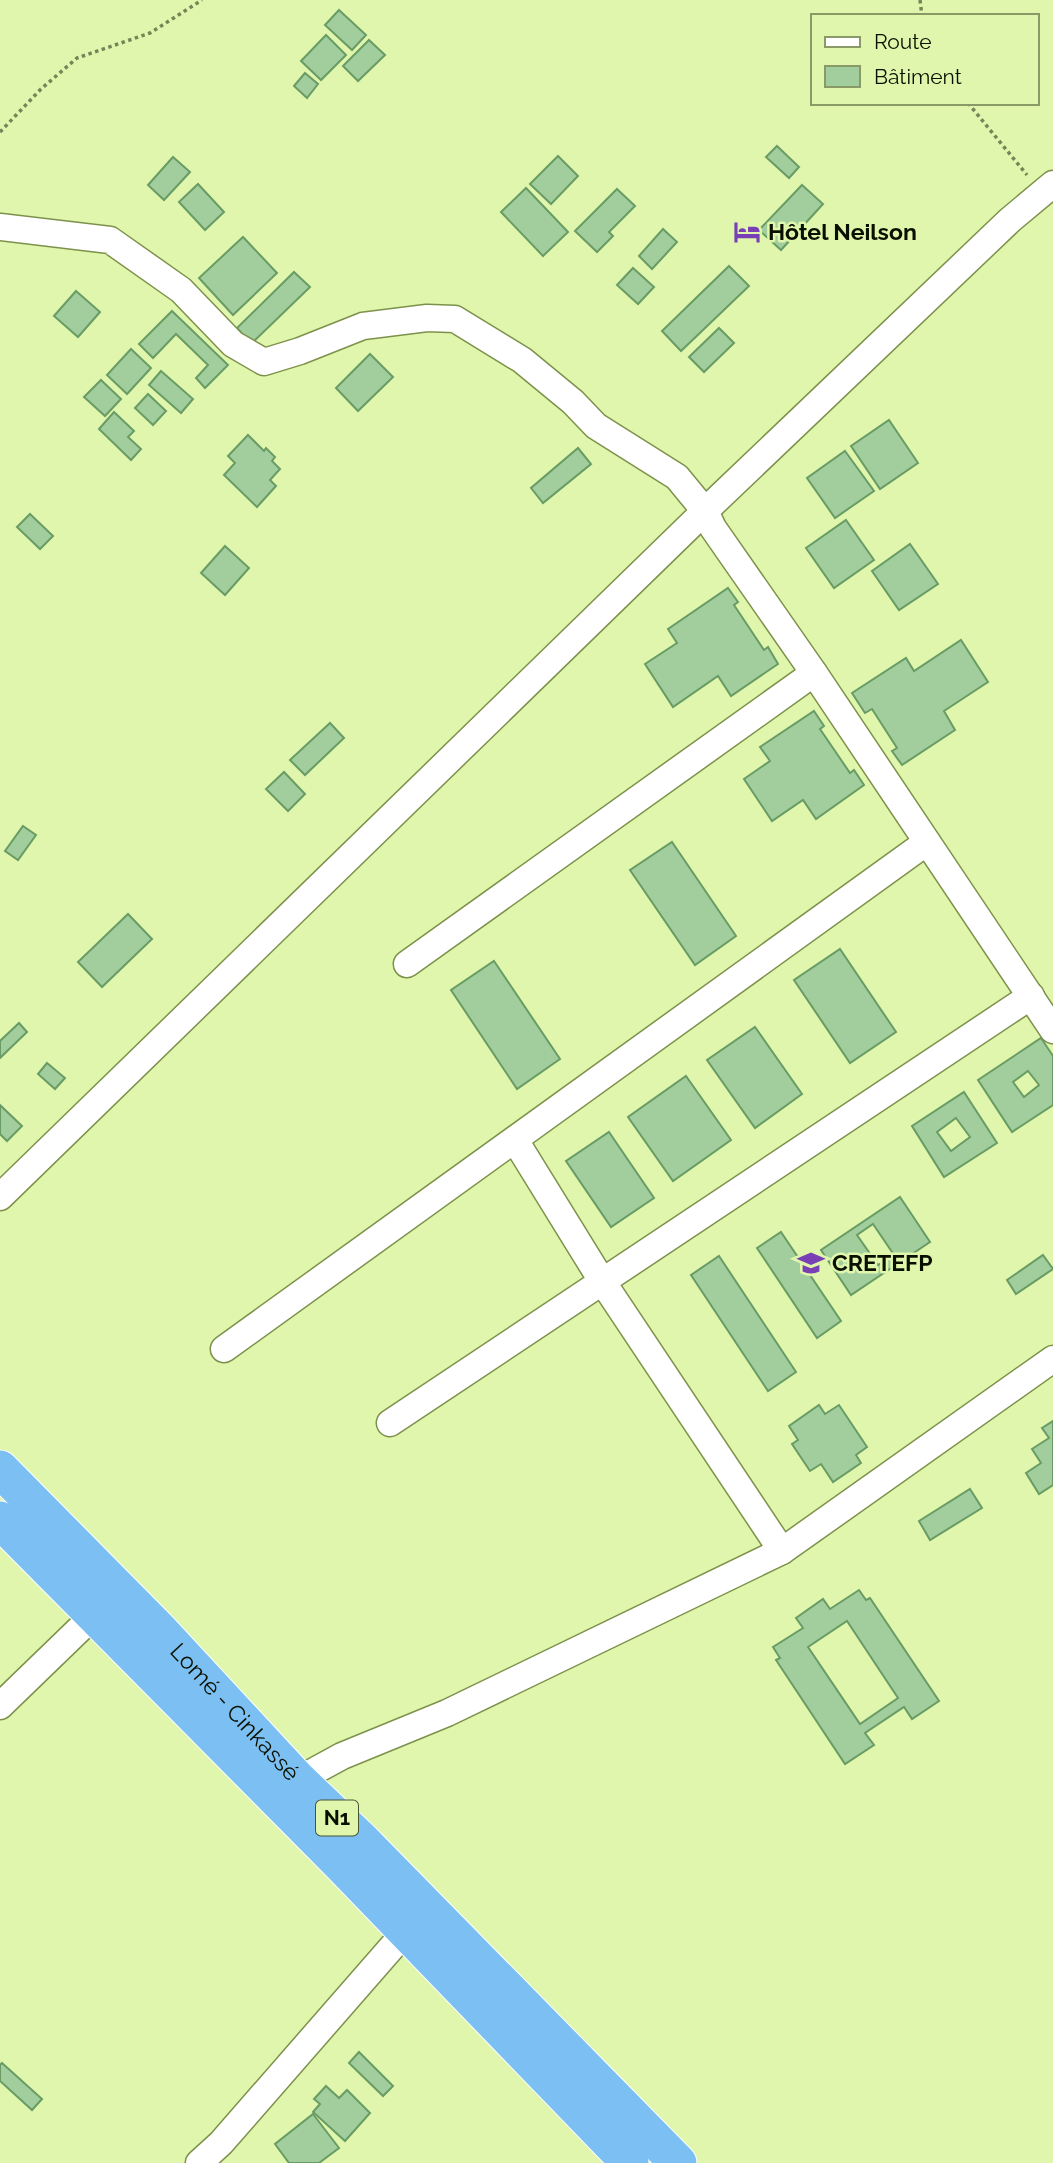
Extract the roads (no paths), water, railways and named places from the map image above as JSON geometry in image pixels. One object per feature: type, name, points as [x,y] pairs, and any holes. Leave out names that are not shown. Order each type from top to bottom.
[{"type":"highway","name":"Lomé - Cinkassé","points":[[0,1469],[161,1632],[287,1790],[406,1931],[630,2163]]},
{"type":"highway","name":"Lomé - Cinkassé","points":[[0,1520],[93,1616],[287,1790],[391,1871],[678,2163]]},
{"type":"street","points":[[0,1197],[705,511],[1010,220],[1047,188]]},
{"type":"street","points":[[0,226],[110,240],[181,290],[233,344],[264,362],[363,326],[427,318],[455,319],[522,360],[573,402],[596,426],[677,477],[705,511],[713,528],[814,673],[1053,1030]]},
{"type":"street","points":[[407,964],[814,673]]},
{"type":"street","points":[[224,1349],[927,842]]},
{"type":"street","points":[[390,1423],[1031,996]]},
{"type":"street","points":[[515,1140],[602,1281],[782,1550]]},
{"type":"street","points":[[287,1790],[342,1756],[447,1713],[782,1550],[1053,1359]]},
{"type":"street","points":[[0,1706],[93,1616]]},
{"type":"street","points":[[199,2163],[221,2143],[406,1931]]},
{"type":"place","name":"Hôtel Neilson","points":[[747,232]]},
{"type":"place","name":"CRETEFP","points":[[811,1263]]}]
